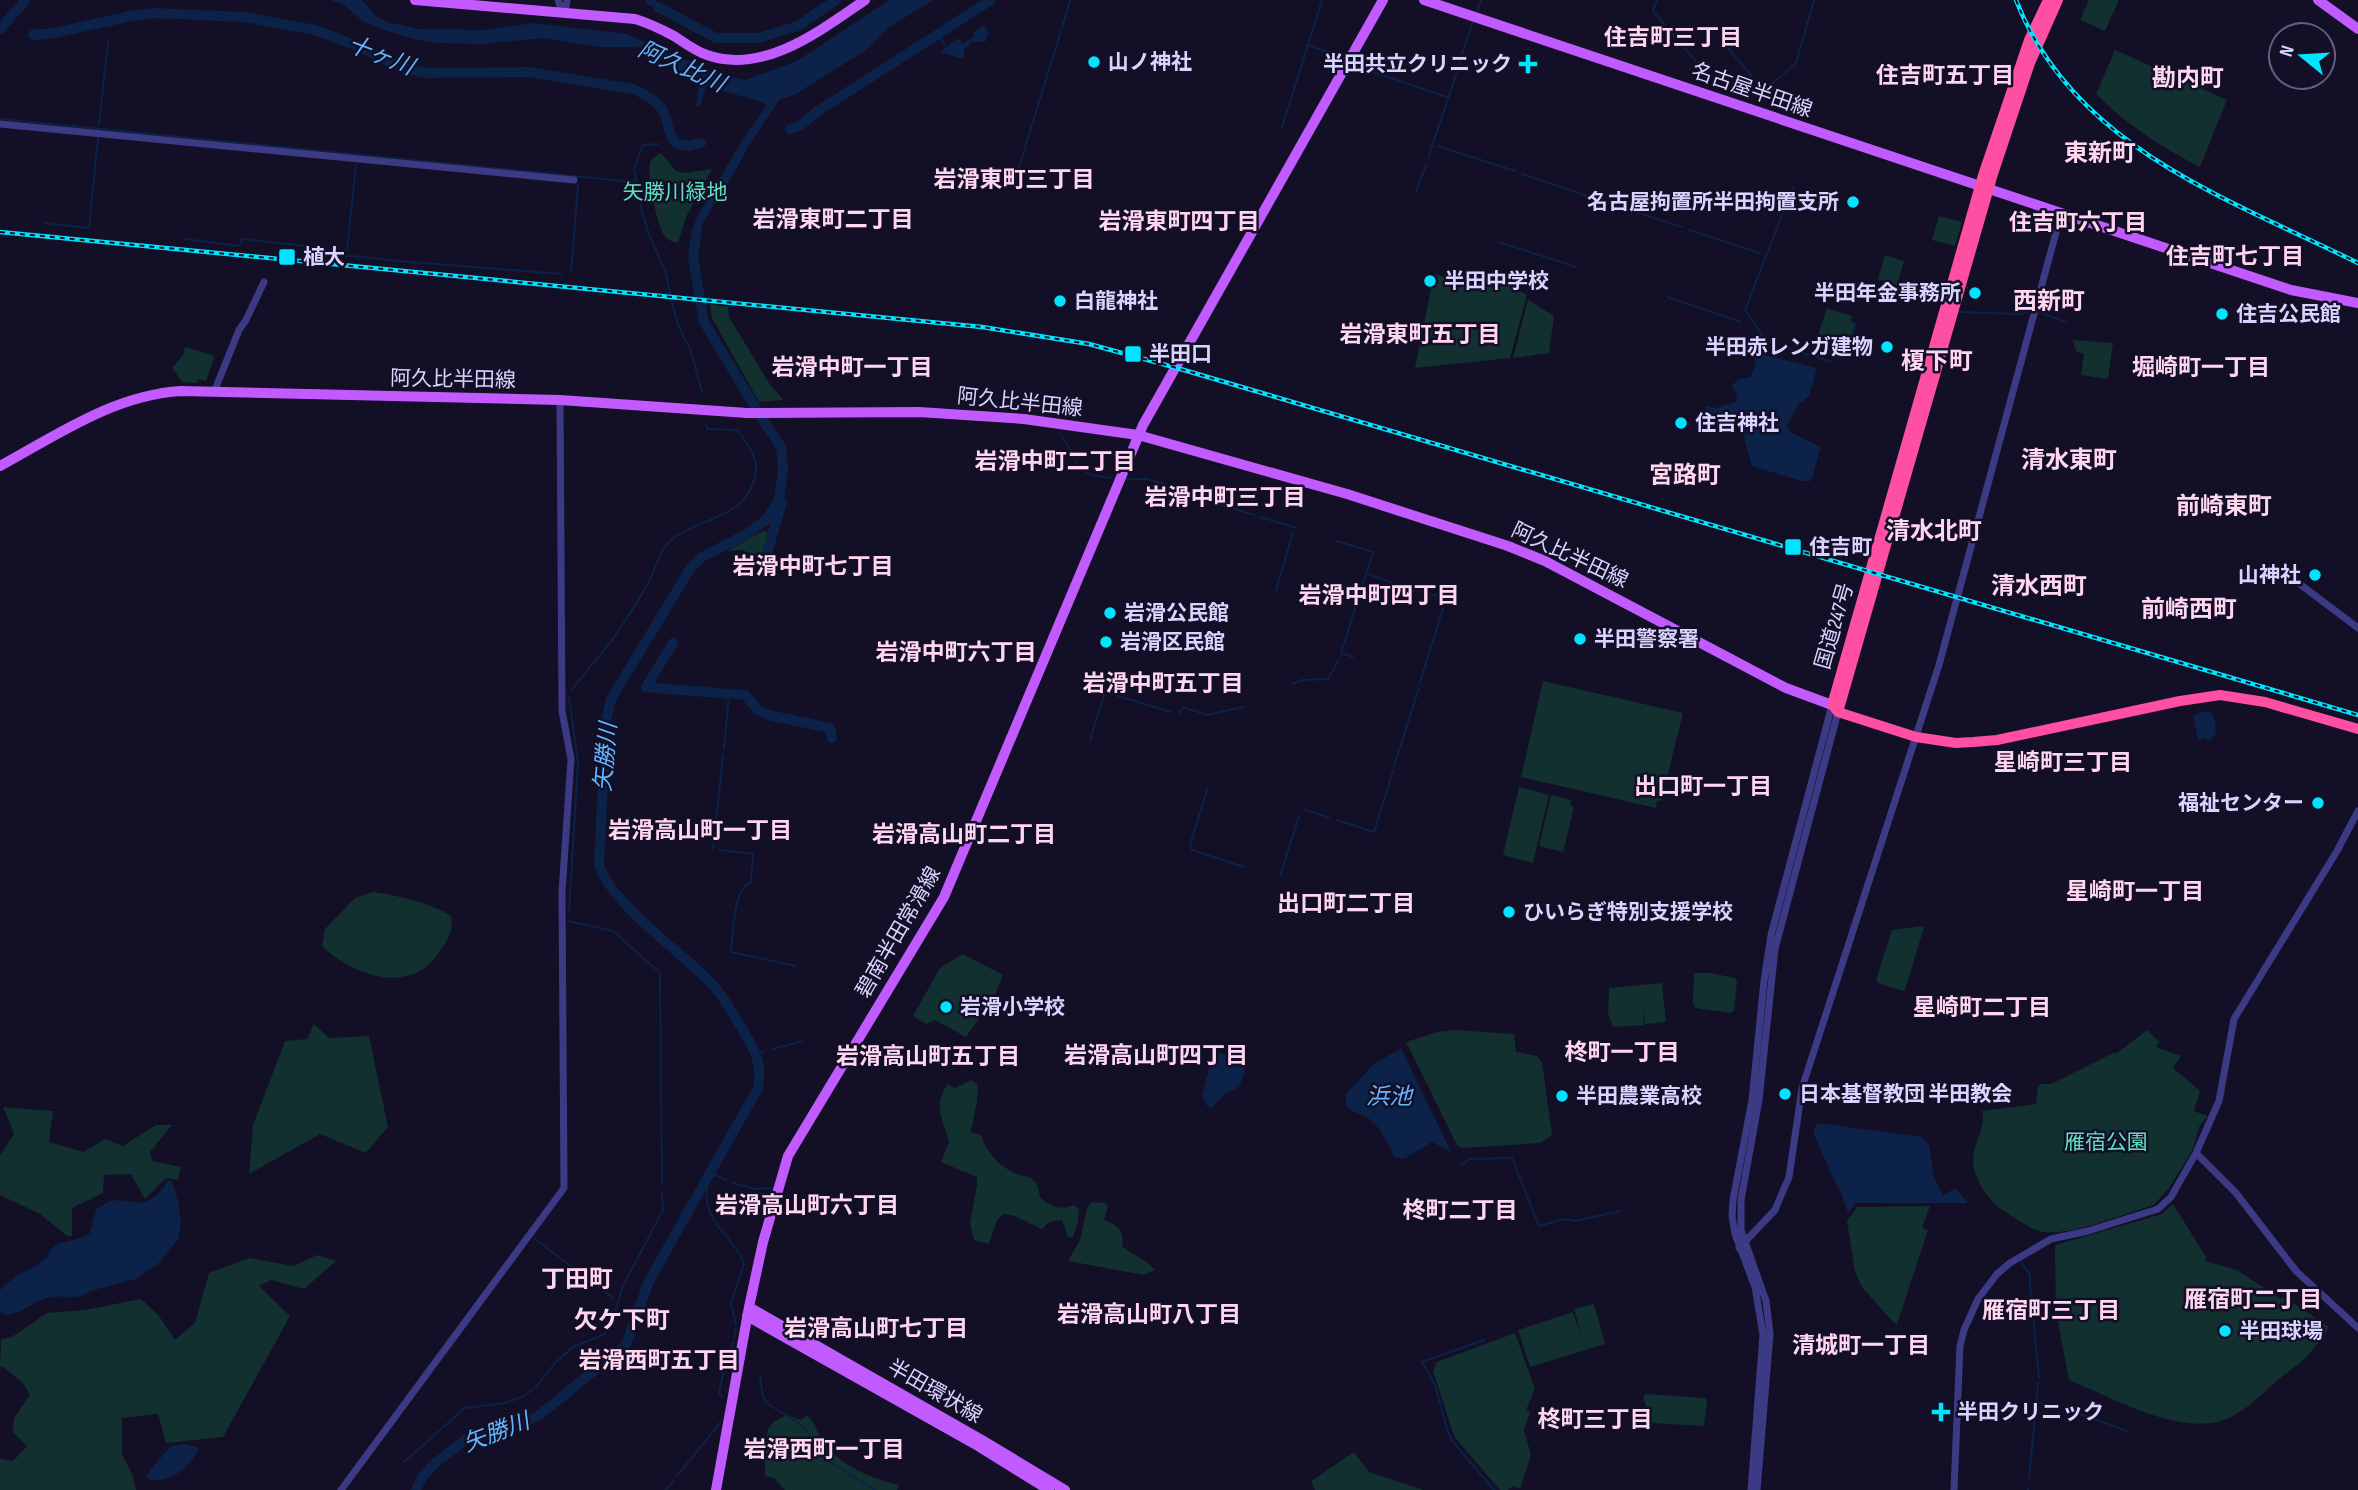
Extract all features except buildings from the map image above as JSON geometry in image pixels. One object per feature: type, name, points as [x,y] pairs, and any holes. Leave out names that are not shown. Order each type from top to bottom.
[{"type":"highway","name":"国道247号","points":[[1836,707],[2021,64],[2049,0]]},
{"type":"highway","name":"国道247号","points":[[1984,188],[2030,63],[2058,0]]},
{"type":"highway","points":[[1917,734],[1957,736],[1997,733],[2180,694],[2219,689],[2267,695],[2358,722]]},
{"type":"highway","points":[[1836,707],[1917,734],[1956,743],[1997,740],[2220,695],[2265,702],[2358,729]]},
{"type":"main road","points":[[415,0],[635,19],[662,30],[705,55],[720,59],[742,59],[778,52],[798,43],[865,0]]},
{"type":"main road","name":"碧南半田常滑線","points":[[716,1490],[763,1242],[788,1156],[944,897],[1138,435],[1383,0]]},
{"type":"main road","name":"名古屋半田線","points":[[1424,0],[2291,290],[2358,303]]},
{"type":"main road","points":[[2318,0],[2358,29]]},
{"type":"main road","name":"阿久比半田線","points":[[0,466],[106,408],[163,392],[560,400],[747,413],[895,411],[1024,419],[1138,435],[1348,494],[1508,546],[1555,566],[1786,688],[1836,707]]},
{"type":"main road","name":"半田環状線","points":[[748,1312],[1049,1490]]},
{"type":"main road","name":"半田環状線","points":[[748,1312],[982,1440],[1065,1490]]},
{"type":"street","points":[[558,0],[562,12]]},
{"type":"street","points":[[562,12],[567,0]]},
{"type":"street","points":[[0,124],[574,180]]},
{"type":"street","points":[[1742,1245],[1771,1216],[1789,1177],[1802,1088],[1939,665],[2061,214]]},
{"type":"street","points":[[214,391],[239,330],[264,282]]},
{"type":"street","points":[[341,1490],[564,1188],[562,892],[571,759],[562,711],[560,400]]},
{"type":"street","points":[[2292,579],[2358,628]]},
{"type":"street","points":[[1751,1490],[1763,1335],[1759,1302],[1732,1216],[1752,1100],[1767,957],[1836,707]]},
{"type":"street","points":[[1955,1490],[1960,1346],[1970,1314],[1987,1286],[2010,1263],[2051,1240],[2158,1209],[2171,1197],[2196,1153],[2218,1101],[2234,1019],[2324,873],[2358,811]]},
{"type":"street","points":[[2196,1153],[2236,1194],[2297,1271],[2358,1328]]},
{"type":"street","points":[[1742,1245],[1766,1301],[1770,1334],[1758,1490]]},
{"type":"green space","points":[[2089,0],[2119,0],[2105,31],[2080,20]]},
{"type":"green space","points":[[2115,50],[2227,100],[2200,167],[2145,135],[2096,94]]},
{"type":"green space","name":"矢勝川緑地","points":[[661,153],[676,171],[685,173],[712,169],[686,217],[678,243],[664,235],[653,200],[650,164]]},
{"type":"green space","points":[[1939,216],[1962,222],[1955,246],[1932,240]]},
{"type":"green space","points":[[1885,255],[1904,261],[1897,285],[1878,279]]},
{"type":"green space","points":[[1487,273],[1527,295],[1510,358],[1415,368],[1434,274],[1482,288]]},
{"type":"green space","points":[[1528,300],[1554,316],[1549,353],[1513,358]]},
{"type":"green space","points":[[710,304],[728,307],[729,317],[769,383],[783,400],[759,402],[712,318]]},
{"type":"green space","points":[[1827,308],[1852,316],[1851,321],[1855,323],[1844,357],[1814,348]]},
{"type":"green space","points":[[2072,340],[2113,343],[2108,379],[2081,375],[2084,354],[2077,352]]},
{"type":"green space","points":[[185,347],[215,356],[206,381],[198,379],[197,383],[182,382],[172,368],[183,355]]},
{"type":"green space","points":[[763,531],[770,533],[762,558],[742,550],[727,551]]},
{"type":"green space","points":[[1543,681],[1683,713],[1661,801],[1657,801],[1656,808],[1521,777]]},
{"type":"green space","points":[[1519,787],[1549,795],[1533,863],[1503,855]]},
{"type":"green space","points":[[1551,795],[1571,800],[1570,805],[1574,807],[1563,852],[1539,846]]},
{"type":"green space","points":[[373,892],[414,900],[451,916],[452,926],[448,939],[428,965],[414,974],[382,977],[366,973],[335,957],[322,946],[325,929],[355,898]]},
{"type":"green space","points":[[1924,927],[1905,990],[1878,983],[1876,980],[1892,930]]},
{"type":"green space","points":[[963,954],[1003,975],[994,998],[966,1037],[935,1020],[926,1024],[913,1016],[940,968]]},
{"type":"green space","points":[[1694,973],[1735,978],[1734,1011],[1730,1013],[1695,1008]]},
{"type":"green space","points":[[1662,983],[1666,1022],[1645,1024],[1643,1007],[1644,1025],[1613,1027],[1608,1013],[1609,988]]},
{"type":"green space","points":[[314,1024],[329,1038],[369,1036],[388,1127],[366,1153],[320,1134],[249,1174],[253,1125],[285,1041],[307,1039]]},
{"type":"green space","points":[[1455,1030],[1514,1034],[1516,1052],[1537,1056],[1542,1062],[1552,1135],[1540,1143],[1462,1148],[1457,1145],[1406,1042],[1437,1032]]},
{"type":"green space","name":"雁宿公園","points":[[2147,1030],[2159,1042],[2156,1047],[2181,1056],[2173,1068],[2200,1091],[2194,1111],[2208,1116],[2199,1127],[2193,1149],[2169,1188],[2154,1205],[2069,1231],[2044,1232],[2035,1229],[1998,1206],[1983,1190],[1974,1169],[1974,1153],[1982,1125],[1982,1111],[2036,1104],[2040,1084],[2051,1084],[2115,1052],[2116,1054]]},
{"type":"green space","points":[[971,1080],[978,1085],[971,1132],[981,1135],[987,1149],[1000,1164],[1035,1182],[1040,1198],[1056,1207],[1073,1205],[1079,1208],[1073,1237],[1068,1237],[1062,1220],[1049,1222],[1042,1229],[1015,1216],[1004,1214],[997,1220],[989,1244],[974,1240],[970,1223],[977,1177],[941,1162],[949,1142],[940,1101],[947,1084],[955,1088]]},
{"type":"green space","points":[[3,1107],[53,1111],[49,1142],[84,1152],[105,1139],[123,1146],[156,1125],[172,1125],[150,1152],[152,1161],[181,1167],[178,1180],[166,1178],[145,1199],[131,1174],[104,1175],[103,1193],[72,1208],[72,1236],[67,1236],[40,1214],[0,1195],[0,1155],[14,1134]]},
{"type":"green space","points":[[1091,1202],[1105,1203],[1108,1206],[1104,1220],[1119,1229],[1122,1246],[1155,1270],[1144,1275],[1068,1261],[1080,1240]]},
{"type":"green space","points":[[2173,1204],[2206,1257],[2205,1261],[2237,1270],[2329,1327],[2306,1357],[2253,1402],[2231,1417],[2213,1423],[2172,1420],[2150,1414],[2069,1380],[2056,1312],[2055,1245],[2162,1214]]},
{"type":"green space","points":[[1930,1206],[1922,1228],[1928,1230],[1897,1324],[1862,1287],[1855,1272],[1847,1221],[1857,1207]]},
{"type":"green space","points":[[317,1255],[336,1261],[304,1289],[271,1280],[259,1286],[290,1316],[223,1437],[166,1443],[158,1414],[122,1418],[122,1454],[133,1476],[136,1490],[0,1490],[0,1459],[13,1461],[27,1446],[13,1432],[14,1418],[30,1395],[23,1383],[0,1367],[1,1339],[12,1337],[47,1313],[85,1310],[141,1299],[159,1316],[175,1340],[195,1323],[209,1273],[249,1258],[294,1266]]},
{"type":"green space","points":[[1594,1304],[1605,1344],[1530,1367],[1518,1330],[1573,1312],[1582,1337],[1574,1309]]},
{"type":"green space","points":[[1515,1333],[1535,1389],[1526,1410],[1530,1412],[1524,1430],[1531,1455],[1520,1489],[1513,1486],[1508,1490],[1500,1490],[1456,1439],[1433,1371],[1437,1362]]},
{"type":"green space","points":[[1646,1394],[1705,1398],[1707,1401],[1704,1426],[1651,1423],[1643,1397]]},
{"type":"green space","points":[[786,1415],[801,1420],[807,1415],[836,1456],[855,1469],[899,1485],[897,1490],[785,1490],[774,1478],[765,1476],[765,1472],[768,1430],[773,1423]]},
{"type":"green space","points":[[1354,1452],[1369,1472],[1424,1490],[1315,1490],[1311,1481]]},
{"type":"water","name":"阿久比川","points":[[330,0],[362,0],[377,17],[419,29],[483,30],[534,23],[627,34],[720,75],[746,80],[797,61],[889,0],[933,0],[888,28],[865,51],[794,95],[779,100],[748,147],[692,244],[695,221],[739,145],[766,106],[765,103],[706,86],[700,107],[696,106],[699,83],[635,47],[601,47],[543,38],[482,44],[438,43],[384,30],[364,22],[343,4]]},
{"type":"water","points":[[983,25],[989,33],[985,42],[970,42],[968,47],[965,47],[963,59],[940,52],[958,38],[963,44],[975,36],[973,33]]},
{"type":"water","points":[[1757,353],[1817,368],[1809,396],[1798,405],[1787,426],[1790,432],[1821,447],[1811,481],[1802,481],[1752,466],[1741,428],[1705,414],[1707,406],[1716,408],[1736,402],[1737,397],[1732,385],[1739,379],[1751,377]]},
{"type":"water","points":[[2206,711],[2213,717],[2216,733],[2209,741],[2205,738],[2198,740],[2193,715]]},
{"type":"water","name":"浜池","points":[[1401,1048],[1451,1152],[1432,1142],[1404,1159],[1394,1157],[1375,1124],[1346,1106],[1346,1094],[1374,1064]]},
{"type":"water","points":[[1214,1051],[1238,1060],[1245,1072],[1239,1087],[1225,1094],[1212,1108],[1207,1106],[1202,1095]]},
{"type":"water","points":[[1818,1123],[1922,1137],[1929,1145],[1934,1178],[1943,1195],[1956,1188],[1968,1203],[1856,1203],[1848,1213],[1814,1135],[1814,1128]]},
{"type":"water","points":[[168,1181],[172,1181],[181,1223],[178,1239],[158,1264],[136,1279],[90,1291],[81,1296],[46,1298],[12,1314],[6,1315],[0,1311],[0,1290],[17,1275],[48,1257],[49,1251],[57,1244],[90,1233],[96,1209],[112,1200],[145,1203],[159,1193]]},
{"type":"water","points":[[183,1444],[199,1448],[185,1468],[162,1480],[146,1478],[171,1446]]},
{"type":"waterway","points":[[658,7],[716,38],[758,38],[798,26],[836,0]]},
{"type":"waterway","name":"十ヶ川","points":[[790,129],[800,126],[815,113],[991,0]]},
{"type":"waterway","points":[[1062,28],[1070,0]]},
{"type":"waterway","points":[[1322,0],[1308,45],[1344,58]]},
{"type":"waterway","points":[[1477,12],[1481,0]]},
{"type":"waterway","points":[[1657,0],[1653,11],[1695,60]]},
{"type":"waterway","points":[[1723,47],[1728,48],[1764,91],[1796,63],[1814,0]]},
{"type":"waterway","points":[[0,29],[24,2]]},
{"type":"waterway","name":"十ヶ川","points":[[33,35],[155,13],[244,17],[315,30],[357,46],[402,68],[426,73],[529,72],[633,89],[649,97],[661,108],[677,144],[689,146],[701,143]]},
{"type":"waterway","points":[[1462,54],[1473,22]]},
{"type":"waterway","points":[[1014,183],[1061,31]]},
{"type":"waterway","points":[[938,34],[945,46]]},
{"type":"waterway","points":[[99,124],[108,42]]},
{"type":"waterway","points":[[1282,127],[1308,45]]},
{"type":"waterway","points":[[1428,158],[1461,60]]},
{"type":"waterway","points":[[1353,65],[1447,97]]},
{"type":"waterway","points":[[0,119],[633,182],[636,180]]},
{"type":"waterway","points":[[45,223],[89,228],[98,138]]},
{"type":"waterway","points":[[659,144],[643,145],[634,169],[642,212],[665,270],[678,325],[691,351],[702,392]]},
{"type":"waterway","points":[[1438,146],[1515,171]]},
{"type":"waterway","points":[[347,250],[356,165]]},
{"type":"waterway","points":[[1416,192],[1426,165]]},
{"type":"waterway","points":[[1522,174],[1599,200]]},
{"type":"waterway","points":[[571,273],[578,184]]},
{"type":"waterway","points":[[1762,335],[1745,310],[1793,187]]},
{"type":"waterway","points":[[1605,202],[1682,227]]},
{"type":"waterway","name":"矢勝川","points":[[416,1490],[422,1477],[433,1465],[465,1440],[538,1416],[626,1345],[649,1281],[758,1088],[756,1054],[723,998],[699,971],[649,928],[618,896],[599,865],[606,722],[611,699],[690,569],[702,557],[747,534],[767,519],[779,499],[783,470],[781,447],[704,322],[693,258],[697,229]]},
{"type":"waterway","points":[[1689,230],[1760,253]]},
{"type":"waterway","points":[[185,239],[239,246],[243,239],[305,246],[305,251],[561,274]]},
{"type":"waterway","points":[[1499,242],[1576,267]]},
{"type":"waterway","points":[[1667,297],[1741,322]]},
{"type":"waterway","points":[[1960,312],[2020,314],[2030,311]]},
{"type":"waterway","points":[[2039,312],[2066,322]]},
{"type":"waterway","points":[[1845,358],[1856,323]]},
{"type":"waterway","points":[[1784,347],[1832,362]]},
{"type":"waterway","points":[[572,690],[628,616],[668,543],[689,529],[735,507],[751,488],[756,464],[738,430],[708,429],[706,425]]},
{"type":"waterway","points":[[1060,434],[1082,469],[1111,478]]},
{"type":"waterway","points":[[1126,479],[1147,479],[1179,489]]},
{"type":"waterway","points":[[1186,494],[1254,515]]},
{"type":"waterway","points":[[767,553],[782,502]]},
{"type":"waterway","points":[[1260,517],[1297,528]]},
{"type":"waterway","points":[[1276,590],[1293,532]]},
{"type":"waterway","points":[[1336,541],[1373,552],[1341,653],[1353,657]]},
{"type":"waterway","points":[[1367,574],[1403,586]]},
{"type":"waterway","points":[[1410,588],[1446,599],[1420,682]]},
{"type":"waterway","points":[[673,643],[646,687],[678,690]]},
{"type":"waterway","points":[[671,644],[647,686],[678,690]]},
{"type":"waterway","points":[[1292,684],[1302,680],[1328,679],[1339,659]]},
{"type":"waterway","points":[[1394,766],[1419,688]]},
{"type":"waterway","points":[[682,690],[730,694]]},
{"type":"waterway","points":[[683,690],[729,695],[724,749]]},
{"type":"waterway","points":[[1090,740],[1105,692],[1171,712]]},
{"type":"waterway","points":[[736,694],[745,695],[758,710],[768,715],[830,728],[832,738]]},
{"type":"waterway","points":[[569,697],[578,763],[569,912]]},
{"type":"waterway","points":[[1179,714],[1183,707],[1207,715],[1243,707]]},
{"type":"waterway","points":[[713,849],[723,756]]},
{"type":"waterway","points":[[1337,820],[1374,832],[1393,771]]},
{"type":"waterway","points":[[1208,787],[1190,845],[1192,850],[1244,867]]},
{"type":"waterway","points":[[1304,809],[1329,818]]},
{"type":"waterway","points":[[1280,876],[1299,816]]},
{"type":"waterway","points":[[720,850],[753,854],[751,882],[745,886],[737,902],[731,952],[796,966]]},
{"type":"waterway","points":[[569,921],[613,931],[660,973],[662,1184]]},
{"type":"waterway","points":[[773,1049],[802,1041]]},
{"type":"waterway","name":"矢勝川","points":[[757,1053],[763,1052]]},
{"type":"waterway","points":[[1461,1165],[1470,1159],[1512,1158],[1539,1226],[1565,1219],[1574,1221],[1621,1211]]},
{"type":"waterway","points":[[711,1173],[726,1180]]},
{"type":"waterway","points":[[709,1176],[707,1192],[711,1215],[744,1263],[731,1304],[736,1324]]},
{"type":"waterway","points":[[732,1183],[755,1189],[773,1188]]},
{"type":"waterway","points":[[404,1462],[465,1408],[505,1403],[522,1397],[535,1388],[555,1363],[573,1347],[605,1334],[611,1325],[622,1288],[663,1210],[662,1194]]},
{"type":"waterway","points":[[535,1239],[613,1298]]},
{"type":"waterway","points":[[2022,1263],[2030,1275],[2031,1308]]},
{"type":"waterway","points":[[2033,1314],[2039,1378]]},
{"type":"waterway","points":[[734,1338],[736,1328]]},
{"type":"waterway","points":[[1484,1340],[1422,1362],[1435,1385],[1453,1442],[1494,1490]]},
{"type":"waterway","points":[[723,1397],[719,1394],[727,1353],[731,1351],[733,1343]]},
{"type":"waterway","points":[[760,1377],[763,1397],[768,1404],[803,1426],[827,1460],[875,1490]]},
{"type":"waterway","points":[[2029,1479],[2038,1383]]},
{"type":"waterway","points":[[2037,1402],[2059,1409]]},
{"type":"waterway","points":[[2065,1409],[2127,1431]]},
{"type":"waterway","points":[[677,1476],[720,1423]]},
{"type":"waterway","points":[[666,1490],[673,1481]]},
{"type":"railway","points":[[2016,0],[2042,51],[2075,94],[2115,131],[2160,163],[2208,190],[2358,263]]},
{"type":"railway","points":[[0,232],[982,327],[1089,344],[2358,715]]},
{"type":"place","name":"山ノ神社","points":[[1094,62]]},
{"type":"place","name":"半田共立クリニック","points":[[1528,64]]},
{"type":"place","name":"名古屋拘置所半田拘置支所","points":[[1853,202]]},
{"type":"place","name":"植大","points":[[287,257]]},
{"type":"place","name":"半田中学校","points":[[1430,281]]},
{"type":"place","name":"半田年金事務所","points":[[1975,293]]},
{"type":"place","name":"白龍神社","points":[[1060,301]]},
{"type":"place","name":"住吉公民館","points":[[2222,314]]},
{"type":"place","name":"半田赤レンガ建物","points":[[1887,347]]},
{"type":"place","name":"半田口","points":[[1133,354]]},
{"type":"place","name":"住吉神社","points":[[1681,423]]},
{"type":"place","name":"住吉町","points":[[1793,547]]},
{"type":"place","name":"山神社","points":[[2315,575]]},
{"type":"place","name":"岩滑公民館","points":[[1110,613]]},
{"type":"place","name":"半田警察署","points":[[1580,639]]},
{"type":"place","name":"岩滑区民館","points":[[1106,642]]},
{"type":"place","name":"福祉センター","points":[[2318,803]]},
{"type":"place","name":"ひいらぎ特別支援学校","points":[[1509,912]]},
{"type":"place","name":"岩滑小学校","points":[[946,1007]]},
{"type":"place","name":"日本基督教団 半田教会","points":[[1785,1094]]},
{"type":"place","name":"半田農業高校","points":[[1562,1096]]},
{"type":"place","name":"半田球場","points":[[2225,1331]]},
{"type":"place","name":"半田クリニック","points":[[1941,1412]]},
{"type":"district","name":"住吉町三丁目","points":[[1673,37]]},
{"type":"district","name":"住吉町五丁目","points":[[1945,75]]},
{"type":"district","name":"勘内町","points":[[2188,78]]},
{"type":"district","name":"東新町","points":[[2100,153]]},
{"type":"district","name":"岩滑東町三丁目","points":[[1014,179]]},
{"type":"district","name":"岩滑東町二丁目","points":[[833,219]]},
{"type":"district","name":"岩滑東町四丁目","points":[[1179,221]]},
{"type":"district","name":"住吉町六丁目","points":[[2078,222]]},
{"type":"district","name":"住吉町七丁目","points":[[2235,256]]},
{"type":"district","name":"西新町","points":[[2049,301]]},
{"type":"district","name":"岩滑東町五丁目","points":[[1420,334]]},
{"type":"district","name":"榎下町","points":[[1937,361]]},
{"type":"district","name":"岩滑中町一丁目","points":[[852,367]]},
{"type":"district","name":"堀崎町一丁目","points":[[2201,367]]},
{"type":"district","name":"清水東町","points":[[2069,460]]},
{"type":"district","name":"岩滑中町二丁目","points":[[1055,461]]},
{"type":"district","name":"宮路町","points":[[1685,475]]},
{"type":"district","name":"岩滑中町三丁目","points":[[1225,497]]},
{"type":"district","name":"前崎東町","points":[[2224,506]]},
{"type":"district","name":"清水北町","points":[[1934,531]]},
{"type":"district","name":"岩滑中町七丁目","points":[[813,566]]},
{"type":"district","name":"清水西町","points":[[2039,586]]},
{"type":"district","name":"岩滑中町四丁目","points":[[1379,595]]},
{"type":"district","name":"前崎西町","points":[[2189,609]]},
{"type":"district","name":"岩滑中町六丁目","points":[[956,652]]},
{"type":"district","name":"岩滑中町五丁目","points":[[1163,683]]},
{"type":"district","name":"星崎町三丁目","points":[[2063,762]]},
{"type":"district","name":"出口町一丁目","points":[[1703,786]]},
{"type":"district","name":"岩滑高山町一丁目","points":[[700,830]]},
{"type":"district","name":"岩滑高山町二丁目","points":[[964,834]]},
{"type":"district","name":"星崎町一丁目","points":[[2135,891]]},
{"type":"district","name":"出口町二丁目","points":[[1346,903]]},
{"type":"district","name":"星崎町二丁目","points":[[1982,1007]]},
{"type":"district","name":"柊町一丁目","points":[[1622,1052]]},
{"type":"district","name":"岩滑高山町四丁目","points":[[1156,1055]]},
{"type":"district","name":"岩滑高山町五丁目","points":[[928,1056]]},
{"type":"district","name":"岩滑高山町六丁目","points":[[807,1205]]},
{"type":"district","name":"柊町二丁目","points":[[1460,1210]]},
{"type":"district","name":"丁田町","points":[[577,1279]]},
{"type":"district","name":"雁宿町二丁目","points":[[2253,1299]]},
{"type":"district","name":"雁宿町三丁目","points":[[2051,1310]]},
{"type":"district","name":"岩滑高山町八丁目","points":[[1149,1314]]},
{"type":"district","name":"欠ケ下町","points":[[622,1320]]},
{"type":"district","name":"岩滑高山町七丁目","points":[[876,1328]]},
{"type":"district","name":"清城町一丁目","points":[[1861,1345]]},
{"type":"district","name":"岩滑西町五丁目","points":[[659,1360]]},
{"type":"district","name":"柊町三丁目","points":[[1595,1419]]},
{"type":"district","name":"岩滑西町一丁目","points":[[824,1449]]}]
